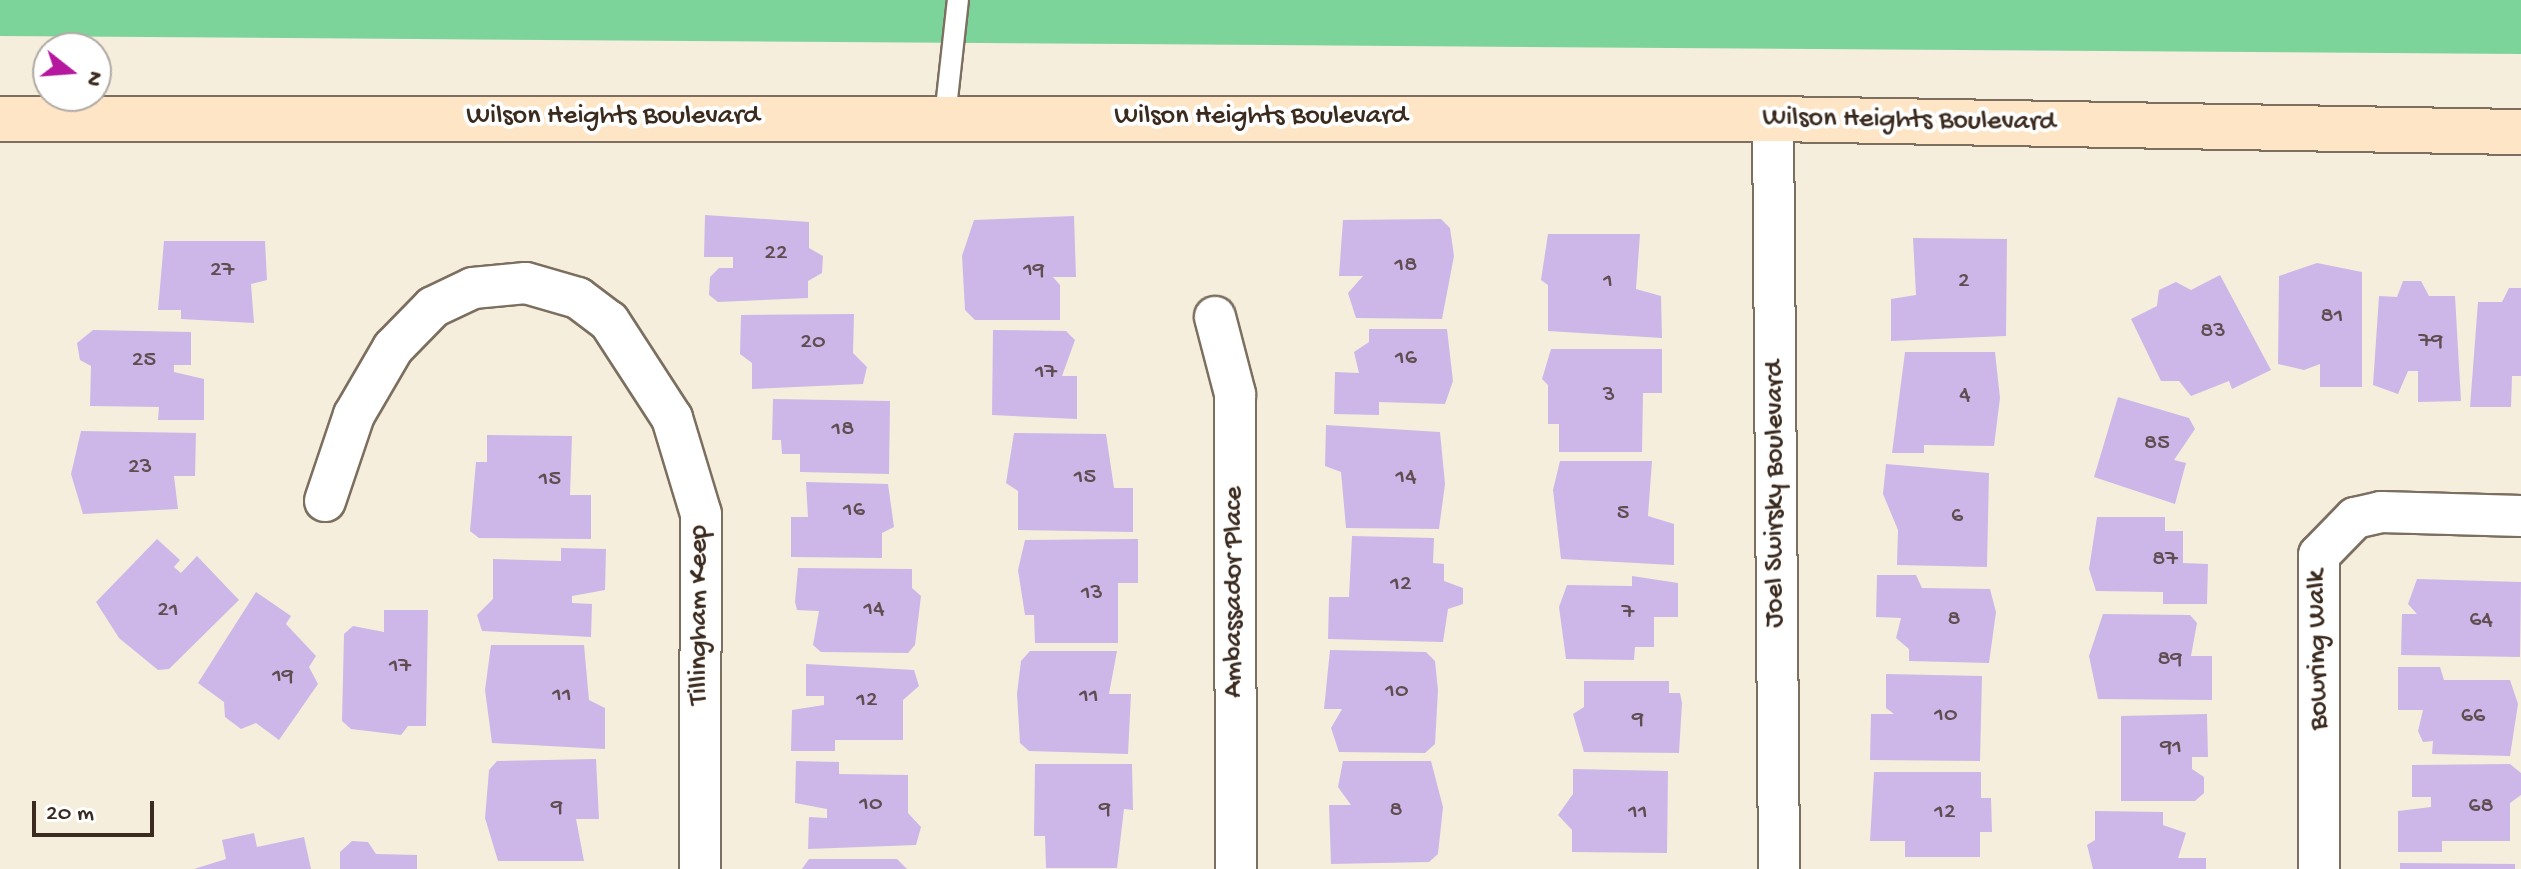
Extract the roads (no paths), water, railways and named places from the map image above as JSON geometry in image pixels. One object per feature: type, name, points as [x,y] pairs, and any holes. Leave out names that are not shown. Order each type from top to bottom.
[{"type":"main road","points":[[0,98],[116,119]]},
{"type":"main road","name":"Wilson Heights Boulevard","points":[[0,119],[1773,119],[2521,132]]},
{"type":"street","name":"Joel Swirsky Boulevard","points":[[1773,119],[1779,869]]},
{"type":"street","name":"Tillingham Keep","points":[[325,501],[354,415],[393,348],[433,307],[473,288],[526,283],[578,298],[609,321],[672,418],[701,514],[700,869]]},
{"type":"street","name":"Ambassador Place","points":[[1215,317],[1235,394],[1236,869]]},
{"type":"street","name":"Bowring Walk","points":[[2319,869],[2319,555],[2355,518],[2381,512],[2521,516]]},
{"type":"lane","points":[[945,117],[958,0]]}]
